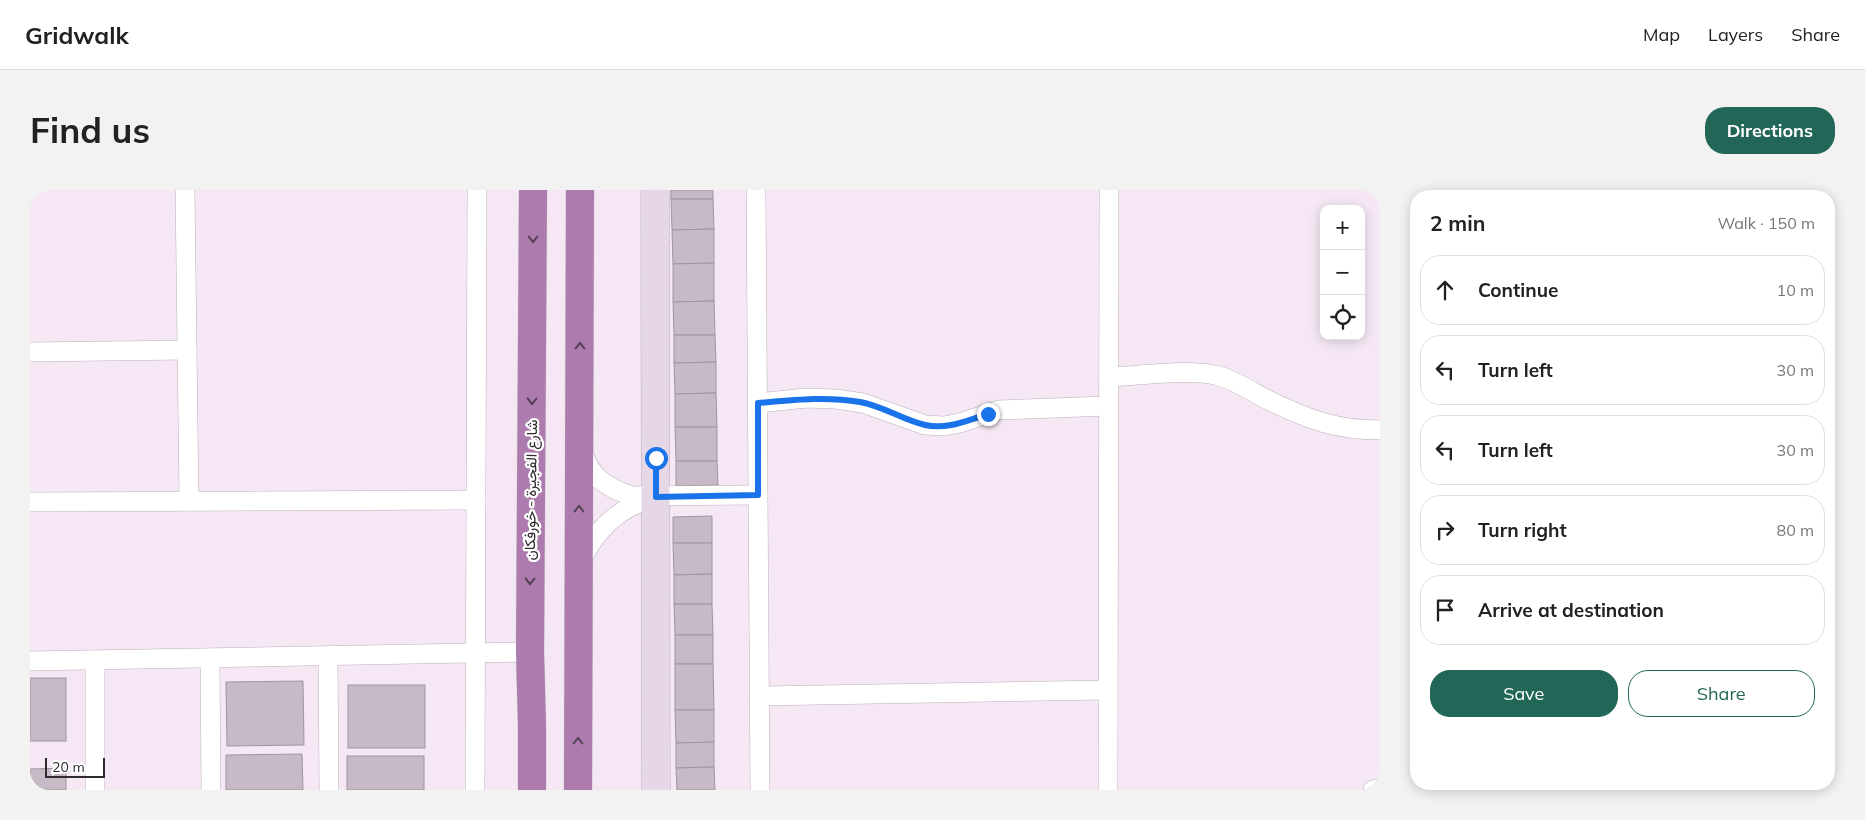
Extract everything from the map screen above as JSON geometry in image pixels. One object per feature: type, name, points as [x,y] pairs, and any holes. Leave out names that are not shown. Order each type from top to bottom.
[{"type":"highway","name":"شارع الفجيرة - خورفكان","points":[[532,790],[530,652],[533,190]]},
{"type":"highway","points":[[578,790],[580,190]]},
{"type":"highway","points":[[532,724],[541,746],[543,790]]},
{"type":"street","points":[[184,190],[190,501]]},
{"type":"street","points":[[475,790],[477,190]]},
{"type":"street","points":[[655,190],[656,790]]},
{"type":"street","points":[[756,190],[760,790]]},
{"type":"street","points":[[1108,790],[1109,190]]},
{"type":"street","points":[[30,352],[187,350]]},
{"type":"street","points":[[1108,377],[1198,372],[1220,376],[1318,422],[1344,428],[1380,430]]},
{"type":"street","points":[[758,403],[806,398],[836,399],[863,403],[925,425],[944,426],[960,424],[999,410],[1108,406]]},
{"type":"street","points":[[579,438],[584,459],[596,476],[612,489],[632,496],[758,495]]},
{"type":"street","points":[[579,565],[588,546],[600,529],[610,520],[634,504],[656,497]]},
{"type":"street","points":[[30,502],[476,500]]},
{"type":"street","points":[[30,661],[530,652]]},
{"type":"street","points":[[328,656],[329,790]]},
{"type":"street","points":[[210,658],[211,790]]},
{"type":"street","points":[[95,660],[96,790]]},
{"type":"street","points":[[759,696],[1108,690]]},
{"type":"street","points":[[1373,790],[1380,789]]},
{"type":"building","points":[[671,190],[713,190],[713,199],[671,199]]},
{"type":"building","points":[[671,199],[713,199],[714,229],[672,230]]},
{"type":"building","points":[[714,229],[714,263],[673,264],[672,230]]},
{"type":"building","points":[[714,263],[714,301],[673,302],[673,264]]},
{"type":"building","points":[[714,301],[715,335],[674,335],[673,302]]},
{"type":"building","points":[[674,335],[715,335],[716,362],[674,363]]},
{"type":"building","points":[[716,362],[716,393],[675,394],[674,363]]},
{"type":"building","points":[[716,393],[717,427],[675,427],[675,394]]},
{"type":"building","points":[[675,427],[717,427],[717,461],[676,461]]},
{"type":"building","points":[[676,461],[717,461],[718,485],[676,486]]},
{"type":"building","points":[[712,516],[712,543],[673,543],[673,517]]},
{"type":"building","points":[[673,543],[712,543],[712,574],[674,575]]},
{"type":"building","points":[[712,574],[712,604],[674,604],[674,575]]},
{"type":"building","points":[[674,604],[712,604],[713,635],[675,635]]},
{"type":"building","points":[[675,635],[713,635],[713,664],[675,664]]},
{"type":"building","points":[[675,664],[713,664],[714,710],[675,710]]},
{"type":"building","points":[[30,678],[66,678],[66,741],[30,741]]},
{"type":"building","points":[[303,681],[304,745],[227,746],[226,682]]},
{"type":"building","points":[[348,685],[425,685],[425,748],[348,748]]},
{"type":"building","points":[[675,710],[714,710],[714,742],[676,743]]},
{"type":"building","points":[[714,742],[714,767],[676,768],[676,743]]},
{"type":"building","points":[[302,754],[303,790],[226,790],[226,755]]},
{"type":"building","points":[[347,756],[424,756],[424,790],[347,790]]},
{"type":"building","points":[[714,767],[715,790],[677,790],[676,768]]},
{"type":"building","points":[[66,768],[66,790],[30,790],[30,769]]},
{"type":"route","points":[[656,458],[656,497],[758,495],[758,403],[806,398],[836,399],[863,403],[887,410],[925,425],[944,426],[960,424],[988,414]]}]
